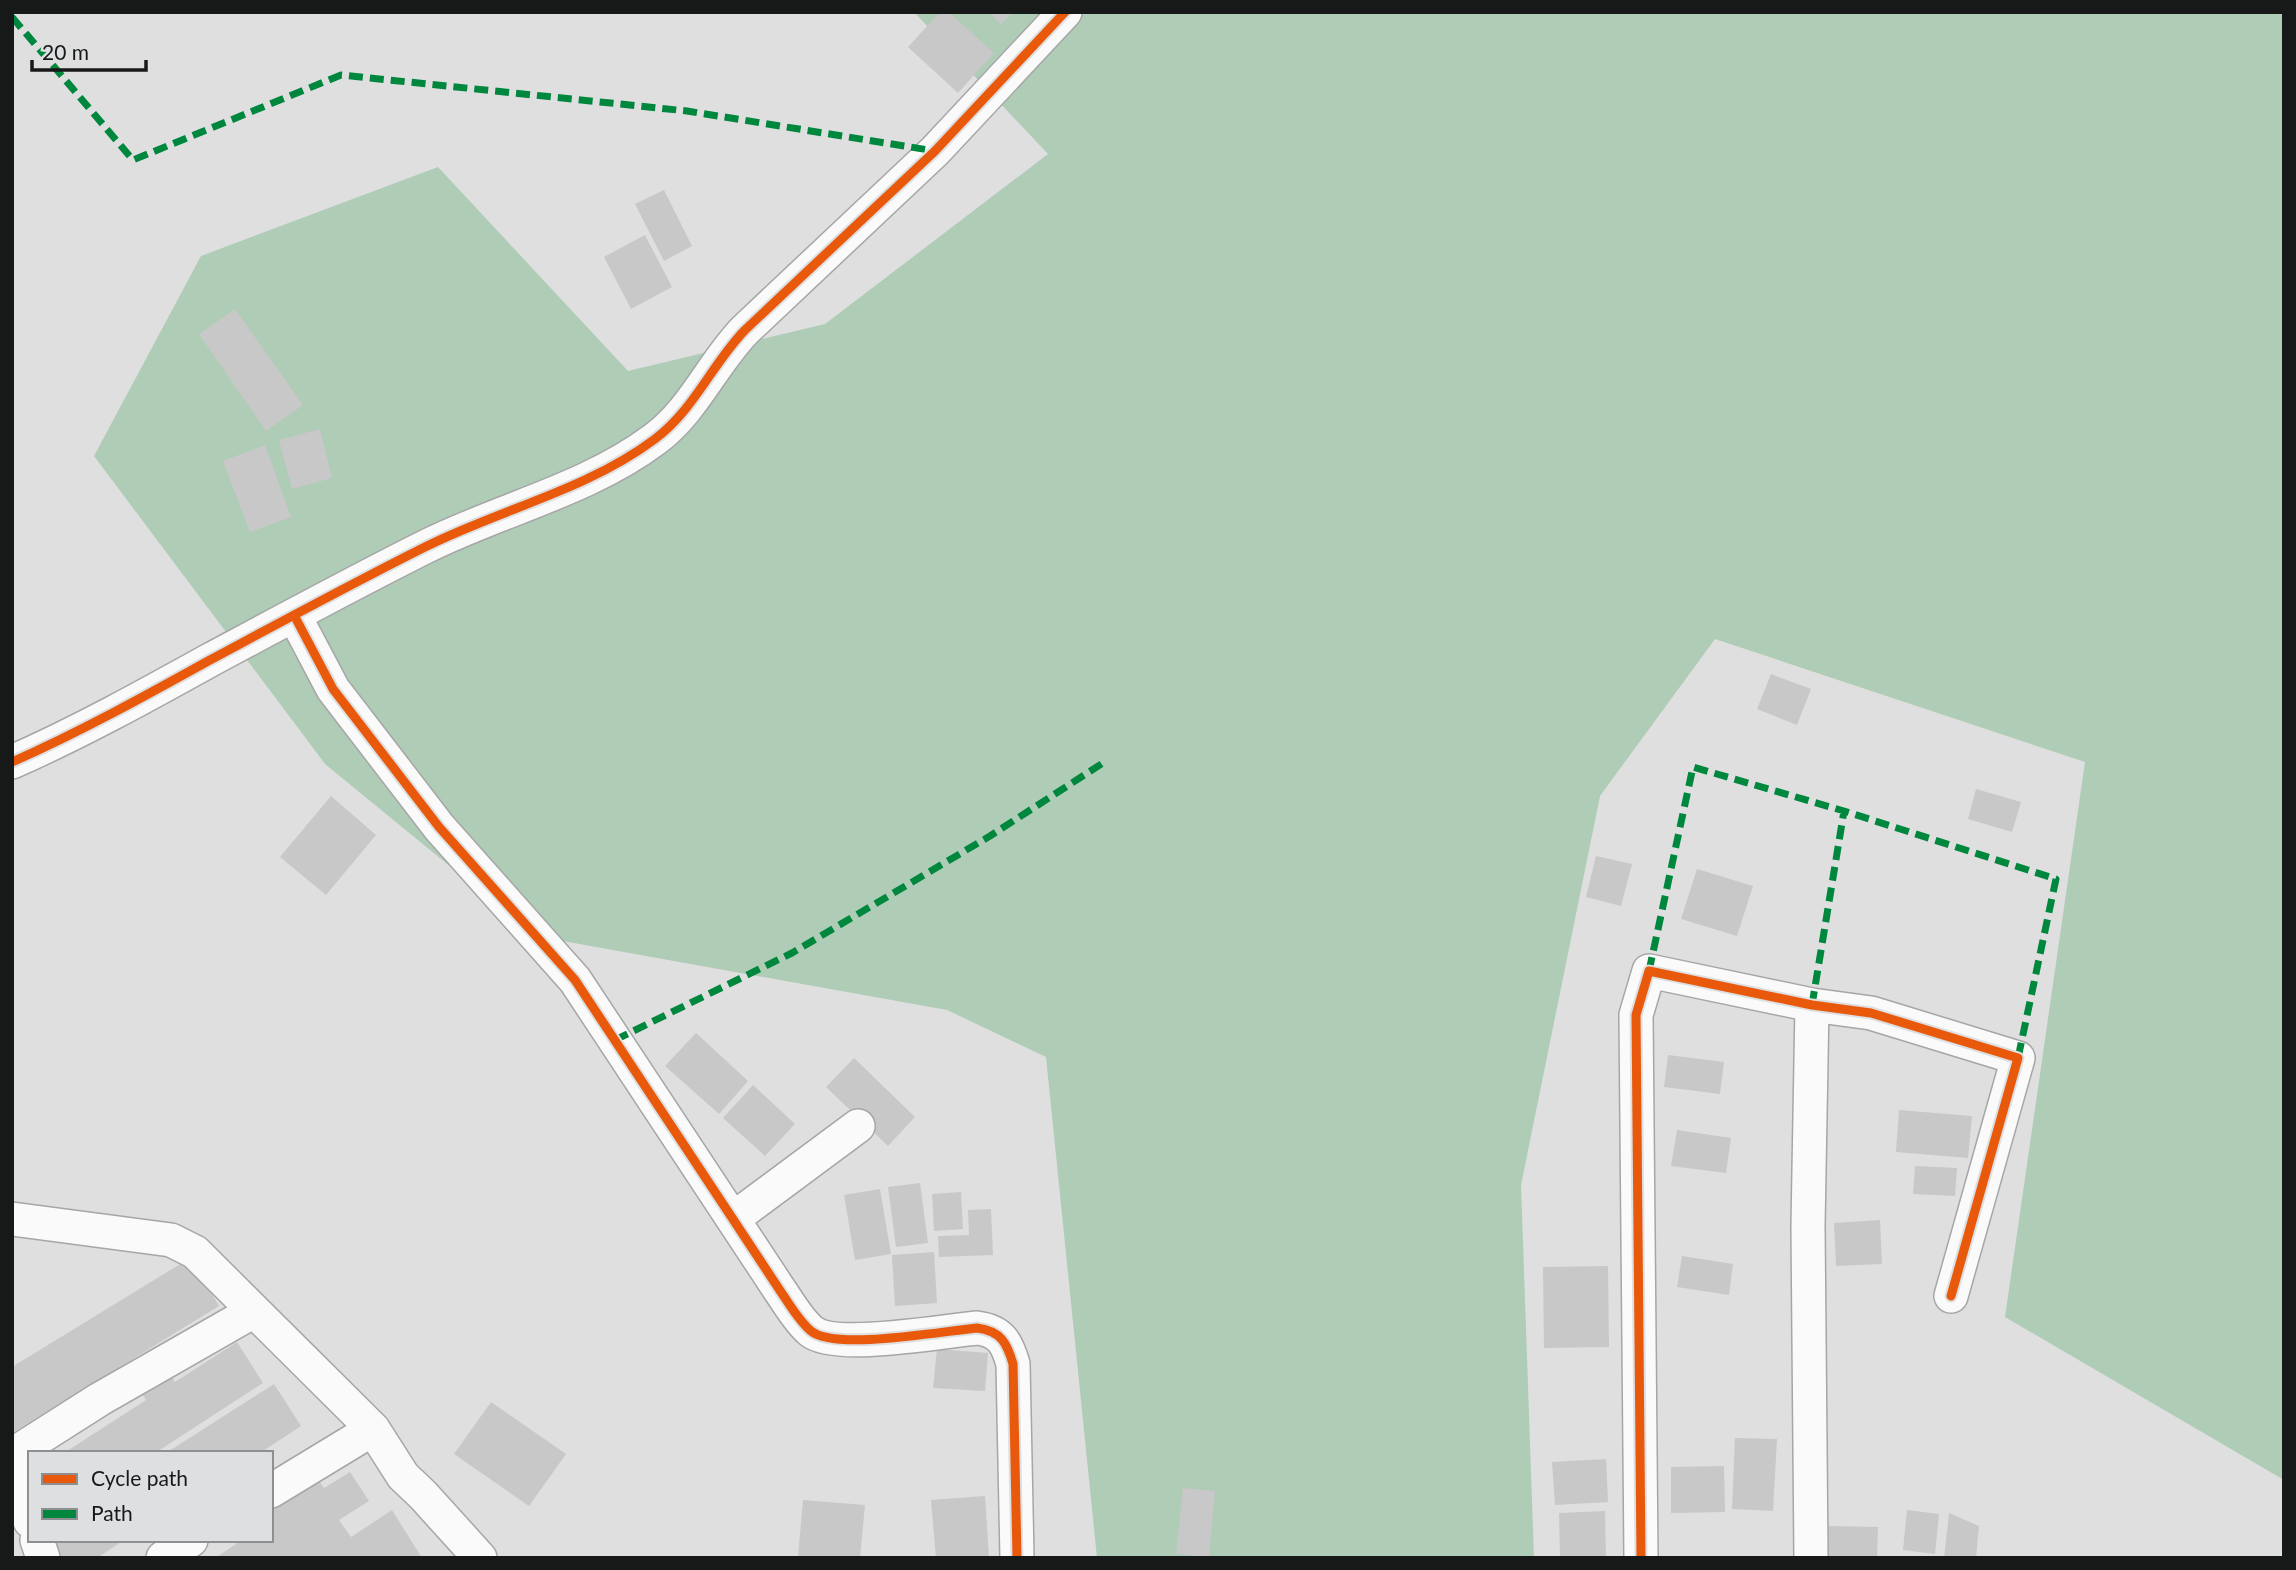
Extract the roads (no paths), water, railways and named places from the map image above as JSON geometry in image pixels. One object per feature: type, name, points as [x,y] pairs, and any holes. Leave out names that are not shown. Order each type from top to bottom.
[{"type":"street","points":[[12,762],[71,736],[429,545],[608,470],[654,439],[679,418],[730,345],[935,151],[1065,12]]},
{"type":"street","points":[[294,615],[333,690],[439,827],[575,980],[800,1319],[812,1332],[825,1339],[848,1341],[977,1328],[989,1329],[1005,1344],[1013,1364],[1017,1558]]},
{"type":"street","points":[[1641,1558],[1636,1015],[1649,971],[1812,1005],[1871,1013],[2018,1058],[1951,1296]]},
{"type":"street","points":[[1811,1558],[1808,1226],[1812,1005]]},
{"type":"street","points":[[734,1218],[858,1126]]},
{"type":"street","points":[[12,1219],[171,1240],[195,1252],[373,1429],[402,1476],[480,1558]]},
{"type":"street","points":[[12,1455],[100,1399],[254,1311]]},
{"type":"street","points":[[273,1490],[373,1429]]},
{"type":"street","points":[[12,1472],[28,1516]]},
{"type":"street","points":[[163,1558],[188,1542]]}]
